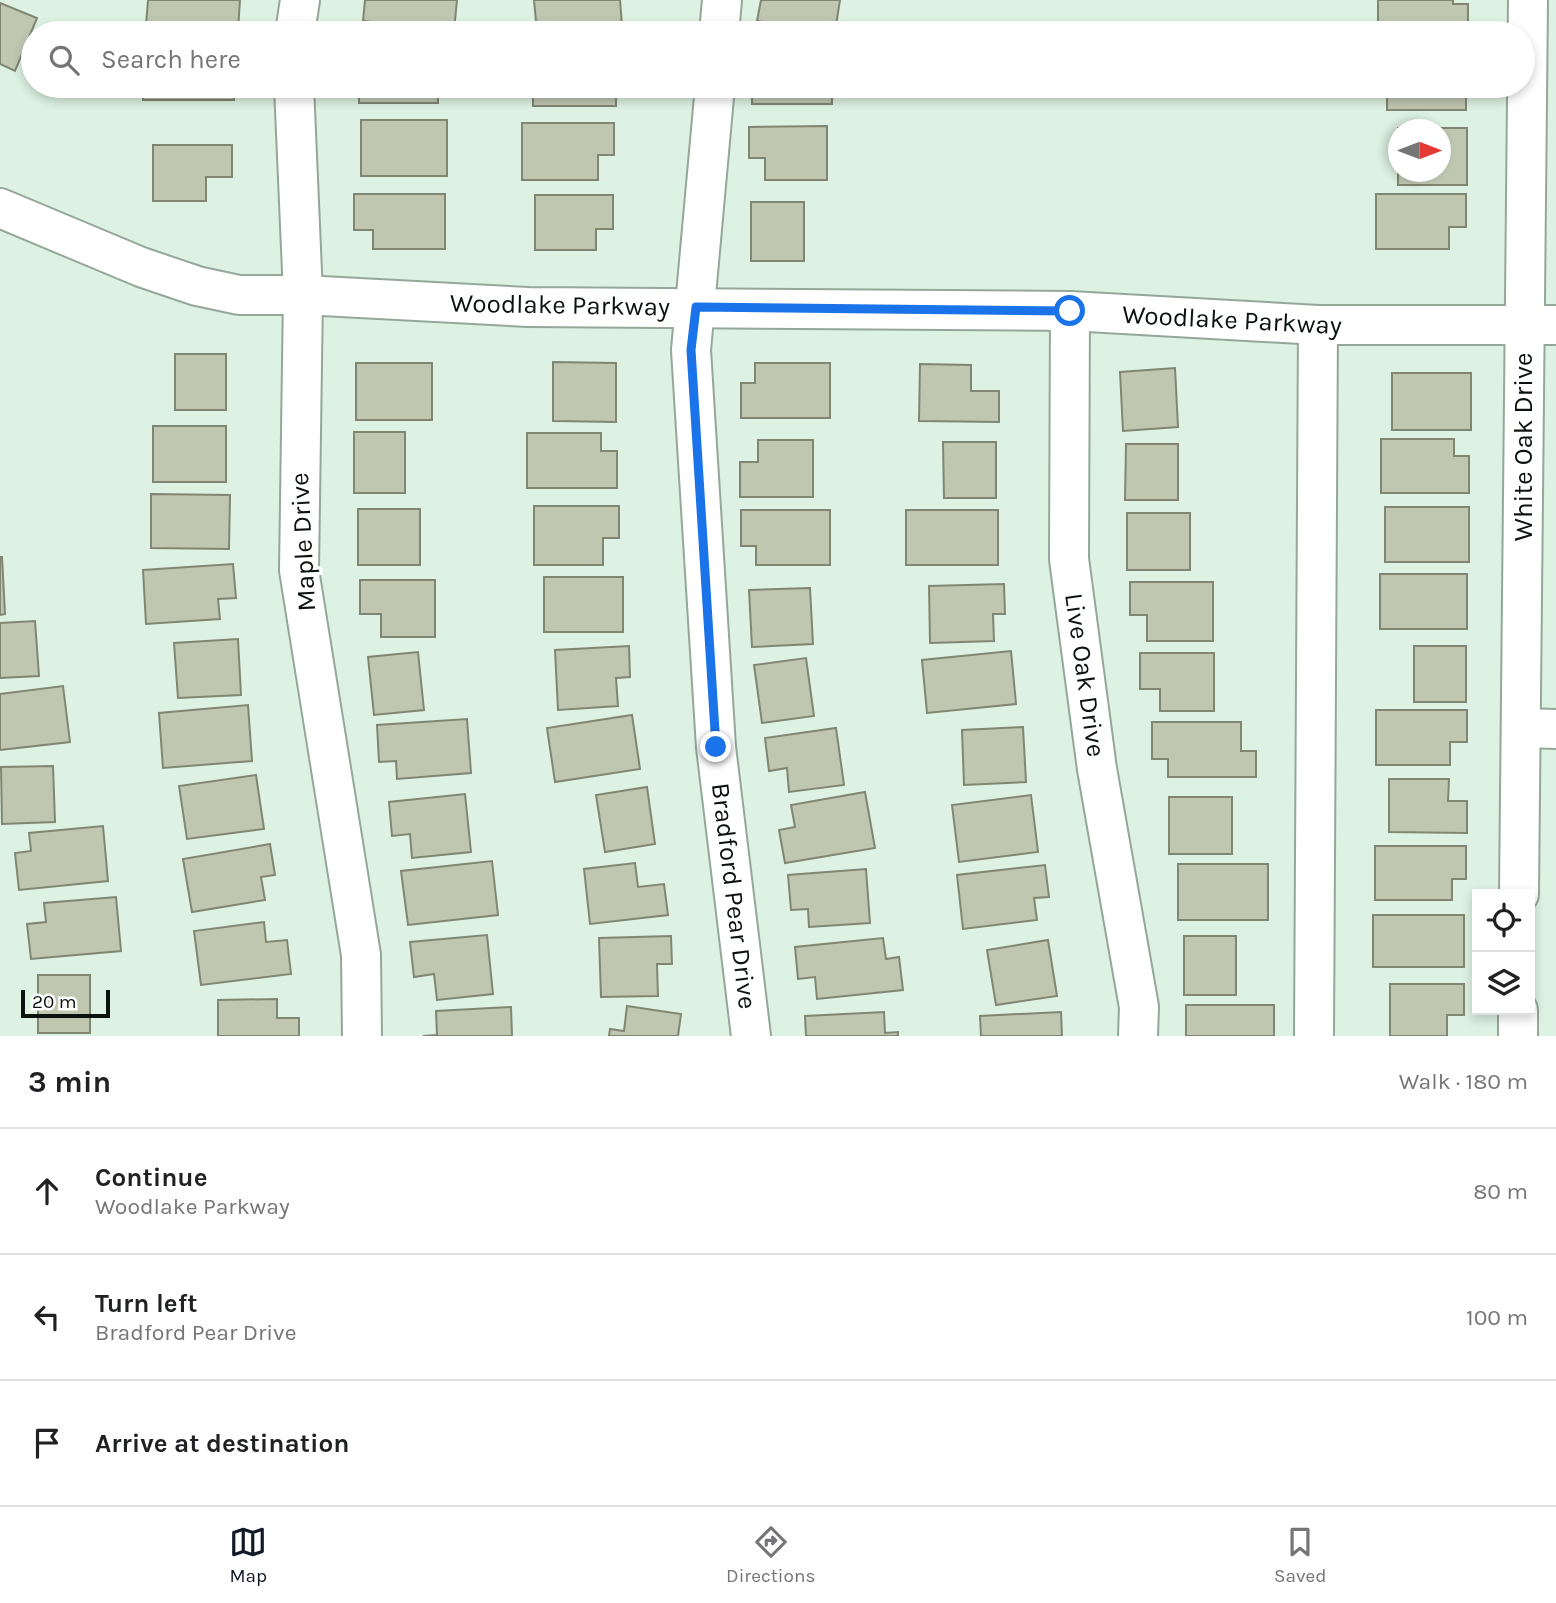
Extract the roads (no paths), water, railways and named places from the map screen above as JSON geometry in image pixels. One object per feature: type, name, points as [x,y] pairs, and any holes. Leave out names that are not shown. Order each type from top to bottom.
[{"type":"street","points":[[297,21],[300,0]]},
{"type":"street","points":[[720,21],[722,0]]},
{"type":"street","name":"White Oak Drive","points":[[1528,0],[1529,21]]},
{"type":"street","name":"Maple Drive","points":[[295,98],[303,295],[299,569],[361,955],[362,1036]]},
{"type":"street","name":"Bradford Pear Drive","points":[[714,98],[691,350],[716,747],[751,1036]]},
{"type":"street","name":"White Oak Drive","points":[[1520,889],[1538,729],[1540,326],[1532,98]]},
{"type":"street","name":"Woodlake Parkway","points":[[0,208],[141,267],[197,286],[239,295],[303,295],[528,307],[1070,311],[1318,326],[1540,326]]},
{"type":"street","name":"Live Oak Drive","points":[[1070,311],[1069,559],[1097,769],[1139,1007],[1138,1036]]},
{"type":"street","points":[[1314,1036],[1318,326]]},
{"type":"street","points":[[1518,1015],[1518,1036]]}]
